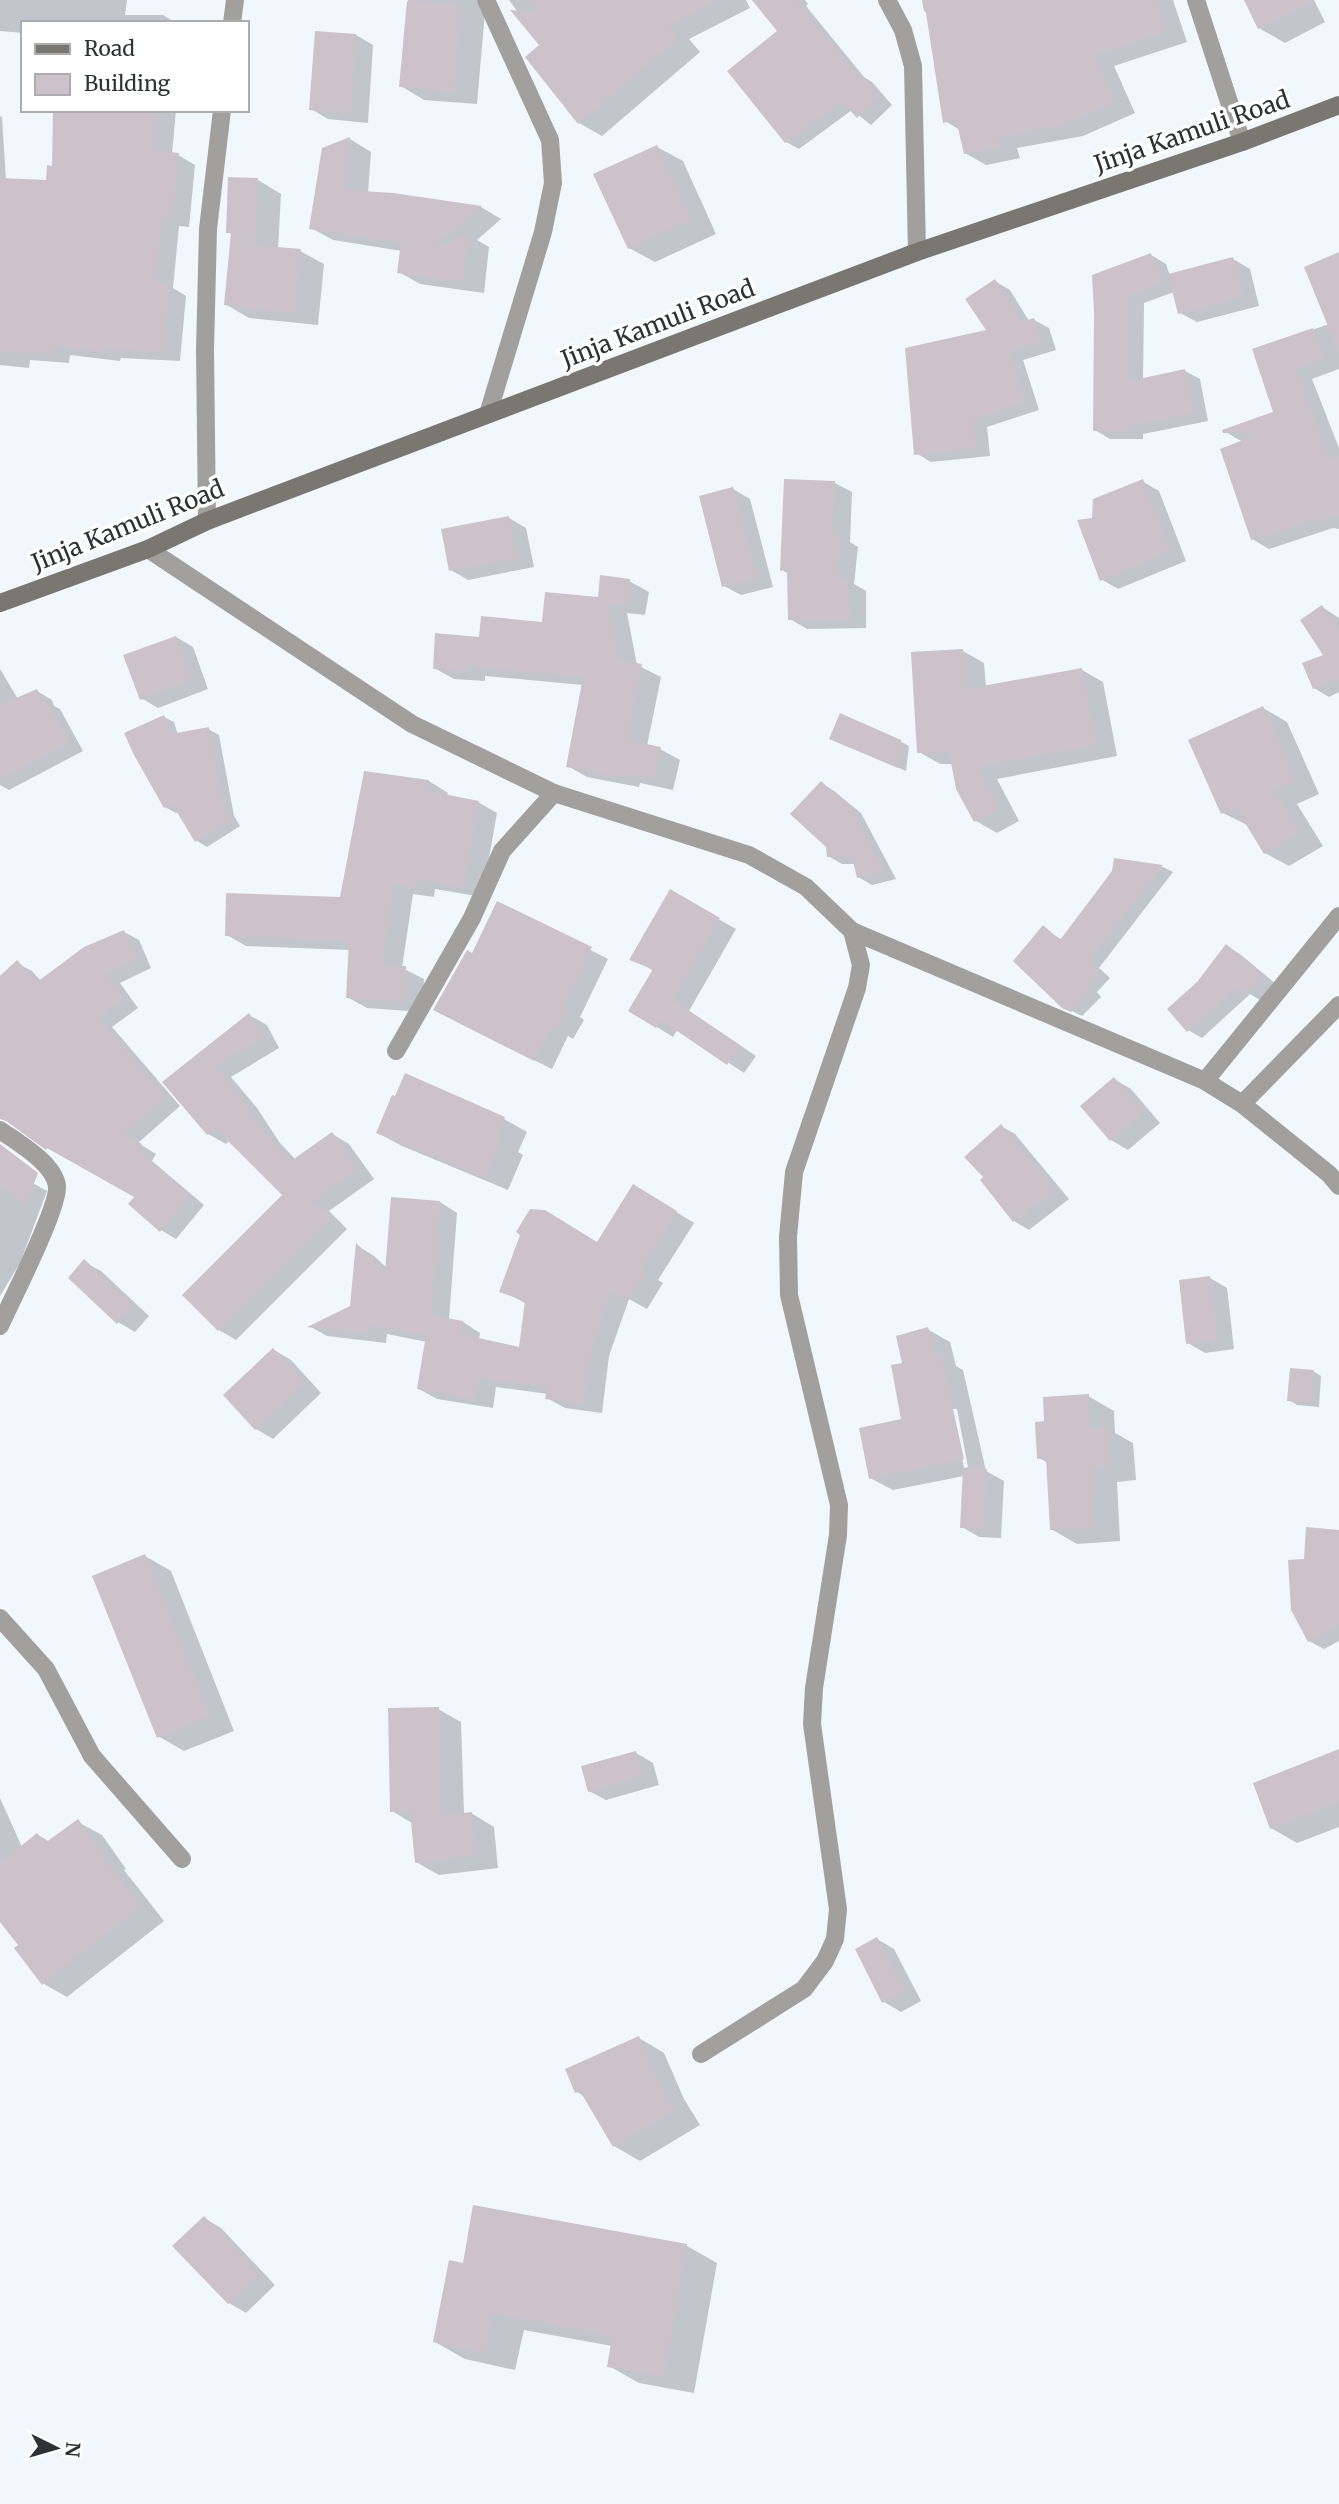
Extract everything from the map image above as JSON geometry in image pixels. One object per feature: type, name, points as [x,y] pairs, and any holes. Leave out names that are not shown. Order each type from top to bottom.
[{"type":"main road","name":"Jinja Kamuli Road","points":[[0,603],[148,549],[207,521],[917,252],[1242,142],[1339,105]]},
{"type":"street","points":[[232,21],[235,0]]},
{"type":"street","points":[[486,0],[550,141],[553,183],[543,232],[488,414]]},
{"type":"street","points":[[887,0],[903,30],[913,66],[917,252]]},
{"type":"street","points":[[1196,0],[1242,142]]},
{"type":"street","points":[[207,521],[205,350],[208,229],[222,112]]},
{"type":"street","points":[[148,549],[412,724],[481,760],[554,793],[749,855],[806,887],[852,931],[1205,1081],[1242,1104],[1329,1174],[1339,1186]]},
{"type":"street","points":[[396,1051],[472,918],[502,851],[554,793]]},
{"type":"street","points":[[1205,1081],[1339,916]]},
{"type":"street","points":[[701,2054],[804,1989],[825,1961],[835,1938],[838,1909],[812,1724],[814,1688],[838,1535],[839,1505],[789,1295],[788,1237],[794,1172],[857,988],[861,965],[852,931]]},
{"type":"street","points":[[1242,1104],[1339,1005]]},
{"type":"street","points":[[0,1130],[40,1160],[48,1168],[57,1186],[51,1213],[0,1326]]},
{"type":"street","points":[[0,1618],[46,1669],[92,1756],[181,1859]]},
{"type":"building","points":[[527,0],[718,0],[668,26],[678,39],[578,124],[525,57],[539,45],[510,10],[538,12]]},
{"type":"building","points":[[752,0],[795,0],[856,74],[858,72],[880,96],[857,118],[841,101],[785,143],[727,71],[777,31]]},
{"type":"building","points":[[924,0],[1157,0],[1167,31],[1095,55],[1115,102],[1062,125],[998,137],[1000,147],[964,154],[956,120],[943,123]]},
{"type":"building","points":[[1244,0],[1315,0],[1258,29]]},
{"type":"building","points":[[407,1],[461,5],[454,92],[399,87]]},
{"type":"building","points":[[315,31],[356,34],[351,114],[309,110]]},
{"type":"building","points":[[53,112],[158,112],[154,150],[179,153],[172,218],[162,217],[156,283],[170,284],[163,352],[104,349],[103,352],[53,346],[52,354],[0,351],[0,178],[46,180],[47,165],[52,166]]},
{"type":"building","points":[[350,137],[347,190],[393,193],[482,206],[436,244],[438,247],[469,233],[462,282],[397,273],[401,243],[309,229],[322,148]]},
{"type":"building","points":[[657,145],[691,219],[628,249],[593,174]]},
{"type":"building","points":[[228,177],[258,178],[255,245],[301,249],[295,313],[224,305],[231,233],[226,233]]},
{"type":"building","points":[[1339,252],[1339,350],[1338,351],[1304,267]]},
{"type":"building","points":[[1151,253],[1162,283],[1129,295],[1129,381],[1185,369],[1194,413],[1128,426],[1128,431],[1093,431],[1092,275]]},
{"type":"building","points":[[1233,257],[1243,297],[1178,314],[1168,274]]},
{"type":"building","points":[[995,279],[1021,322],[1034,318],[1042,341],[1009,351],[1025,402],[973,419],[976,448],[914,455],[905,348],[986,330],[965,299]]},
{"type":"building","points":[[1313,328],[1324,359],[1296,369],[1329,459],[1339,456],[1339,515],[1318,522],[1317,519],[1251,540],[1220,449],[1261,433],[1223,433],[1222,430],[1273,412],[1252,349]]},
{"type":"building","points":[[784,479],[835,481],[833,534],[841,535],[836,580],[849,579],[850,620],[788,620],[787,569],[780,571]]},
{"type":"building","points":[[1143,479],[1170,551],[1100,581],[1077,520],[1092,518],[1093,499]]},
{"type":"building","points":[[733,487],[757,578],[722,587],[699,496]]},
{"type":"building","points":[[509,516],[517,558],[449,571],[441,529]]},
{"type":"building","points":[[600,575],[630,579],[626,605],[608,603],[619,660],[642,664],[627,740],[661,747],[654,780],[621,773],[620,777],[566,767],[583,677],[466,666],[466,671],[433,669],[435,633],[479,637],[481,616],[542,622],[545,592],[598,597]]},
{"type":"building","points":[[1322,605],[1339,630],[1339,679],[1313,689],[1302,663],[1323,655],[1300,620]]},
{"type":"building","points":[[176,636],[192,680],[140,700],[123,655]]},
{"type":"building","points":[[963,649],[966,689],[1082,668],[1096,745],[977,767],[999,809],[974,822],[956,789],[949,752],[917,753],[911,652]]},
{"type":"building","points":[[37,689],[42,700],[45,698],[69,742],[0,779],[0,705]]},
{"type":"building","points":[[1263,706],[1296,781],[1274,790],[1300,832],[1264,854],[1236,808],[1221,814],[1188,740]]},
{"type":"building","points":[[840,713],[901,740],[898,768],[829,739]]},
{"type":"building","points":[[164,715],[171,734],[209,727],[224,809],[231,819],[195,842],[172,804],[164,808],[124,733]]},
{"type":"building","points":[[364,771],[429,780],[428,791],[479,801],[463,887],[416,879],[415,887],[394,884],[382,965],[406,966],[404,1002],[346,998],[349,941],[225,936],[226,893],[340,897]]},
{"type":"building","points":[[821,781],[848,803],[885,872],[857,878],[852,857],[827,857],[826,847],[790,814]]},
{"type":"building","points":[[1114,858],[1163,865],[1089,960],[1100,971],[1087,985],[1091,990],[1071,1012],[1062,1008],[1013,961],[1043,925],[1060,940],[1112,871]]},
{"type":"building","points":[[670,889],[720,918],[673,1000],[740,1045],[727,1065],[661,1020],[656,1028],[628,1011],[653,969],[629,960]]},
{"type":"building","points":[[497,901],[592,947],[564,1006],[568,1009],[555,1031],[550,1028],[534,1061],[433,1010],[467,950],[472,953]]},
{"type":"building","points":[[124,930],[137,960],[106,974],[124,999],[98,1018],[166,1097],[124,1134],[142,1144],[138,1151],[190,1195],[160,1232],[128,1204],[134,1197],[47,1148],[46,1150],[0,1119],[0,976],[17,960],[37,982],[84,947]]},
{"type":"building","points":[[1226,944],[1264,976],[1248,995],[1238,986],[1187,1032],[1167,1009],[1197,982]]},
{"type":"building","points":[[249,1013],[263,1037],[214,1066],[240,1096],[262,1131],[291,1161],[332,1132],[357,1168],[313,1201],[331,1218],[218,1331],[182,1295],[282,1195],[215,1128],[207,1135],[162,1082]]},
{"type":"building","points":[[405,1073],[505,1117],[496,1138],[501,1140],[485,1178],[376,1133],[392,1095],[395,1096]]},
{"type":"building","points":[[1114,1077],[1144,1112],[1110,1141],[1080,1106]]},
{"type":"building","points":[[1001,1124],[1055,1190],[1013,1222],[980,1180],[983,1177],[964,1157]]},
{"type":"building","points":[[0,1144],[38,1173],[26,1204],[0,1186]]},
{"type":"building","points":[[633,1184],[677,1211],[641,1269],[646,1272],[628,1301],[611,1290],[592,1345],[584,1404],[545,1399],[547,1387],[479,1378],[475,1399],[417,1389],[426,1335],[369,1325],[368,1333],[307,1327],[350,1306],[356,1243],[385,1272],[391,1197],[440,1201],[431,1315],[463,1321],[461,1334],[519,1347],[525,1301],[499,1292],[520,1235],[516,1232],[530,1209],[545,1210],[597,1242]]},
{"type":"building","points":[[84,1259],[133,1306],[117,1324],[68,1278]]},
{"type":"building","points":[[1210,1276],[1218,1340],[1186,1344],[1179,1280]]},
{"type":"building","points":[[928,1327],[936,1356],[941,1355],[964,1459],[869,1479],[859,1428],[901,1419],[891,1365],[902,1363],[896,1336]]},
{"type":"building","points":[[273,1348],[305,1383],[255,1430],[223,1395]]},
{"type":"building","points":[[1290,1368],[1314,1370],[1311,1403],[1287,1401]]},
{"type":"building","points":[[1089,1394],[1090,1428],[1108,1427],[1111,1466],[1092,1468],[1095,1528],[1050,1530],[1046,1458],[1037,1459],[1035,1422],[1044,1421],[1043,1397]]},
{"type":"building","points":[[963,1468],[987,1469],[984,1529],[960,1528]]},
{"type":"building","points":[[1306,1527],[1339,1530],[1339,1625],[1308,1642],[1291,1610],[1288,1560],[1304,1559]]},
{"type":"building","points":[[145,1554],[210,1716],[157,1738],[92,1576]]},
{"type":"building","points":[[439,1707],[442,1815],[472,1812],[476,1856],[415,1863],[410,1811],[390,1812],[388,1708]]},
{"type":"building","points":[[1339,1749],[1339,1802],[1270,1829],[1253,1783]]},
{"type":"building","points":[[636,1751],[643,1776],[588,1792],[581,1766]]},
{"type":"building","points":[[78,1819],[103,1855],[101,1856],[141,1906],[42,1985],[14,1948],[18,1945],[0,1922],[0,1863],[37,1833],[45,1843]]},
{"type":"building","points":[[877,1937],[905,1991],[882,2003],[855,1949]]},
{"type":"building","points":[[639,2036],[659,2083],[675,2111],[613,2147],[580,2091],[575,2093],[565,2069]]},
{"type":"building","points":[[473,2205],[687,2244],[664,2376],[607,2367],[612,2336],[493,2313],[485,2353],[433,2342],[449,2260],[463,2263]]},
{"type":"building","points":[[204,2216],[259,2274],[228,2304],[172,2246]]}]
